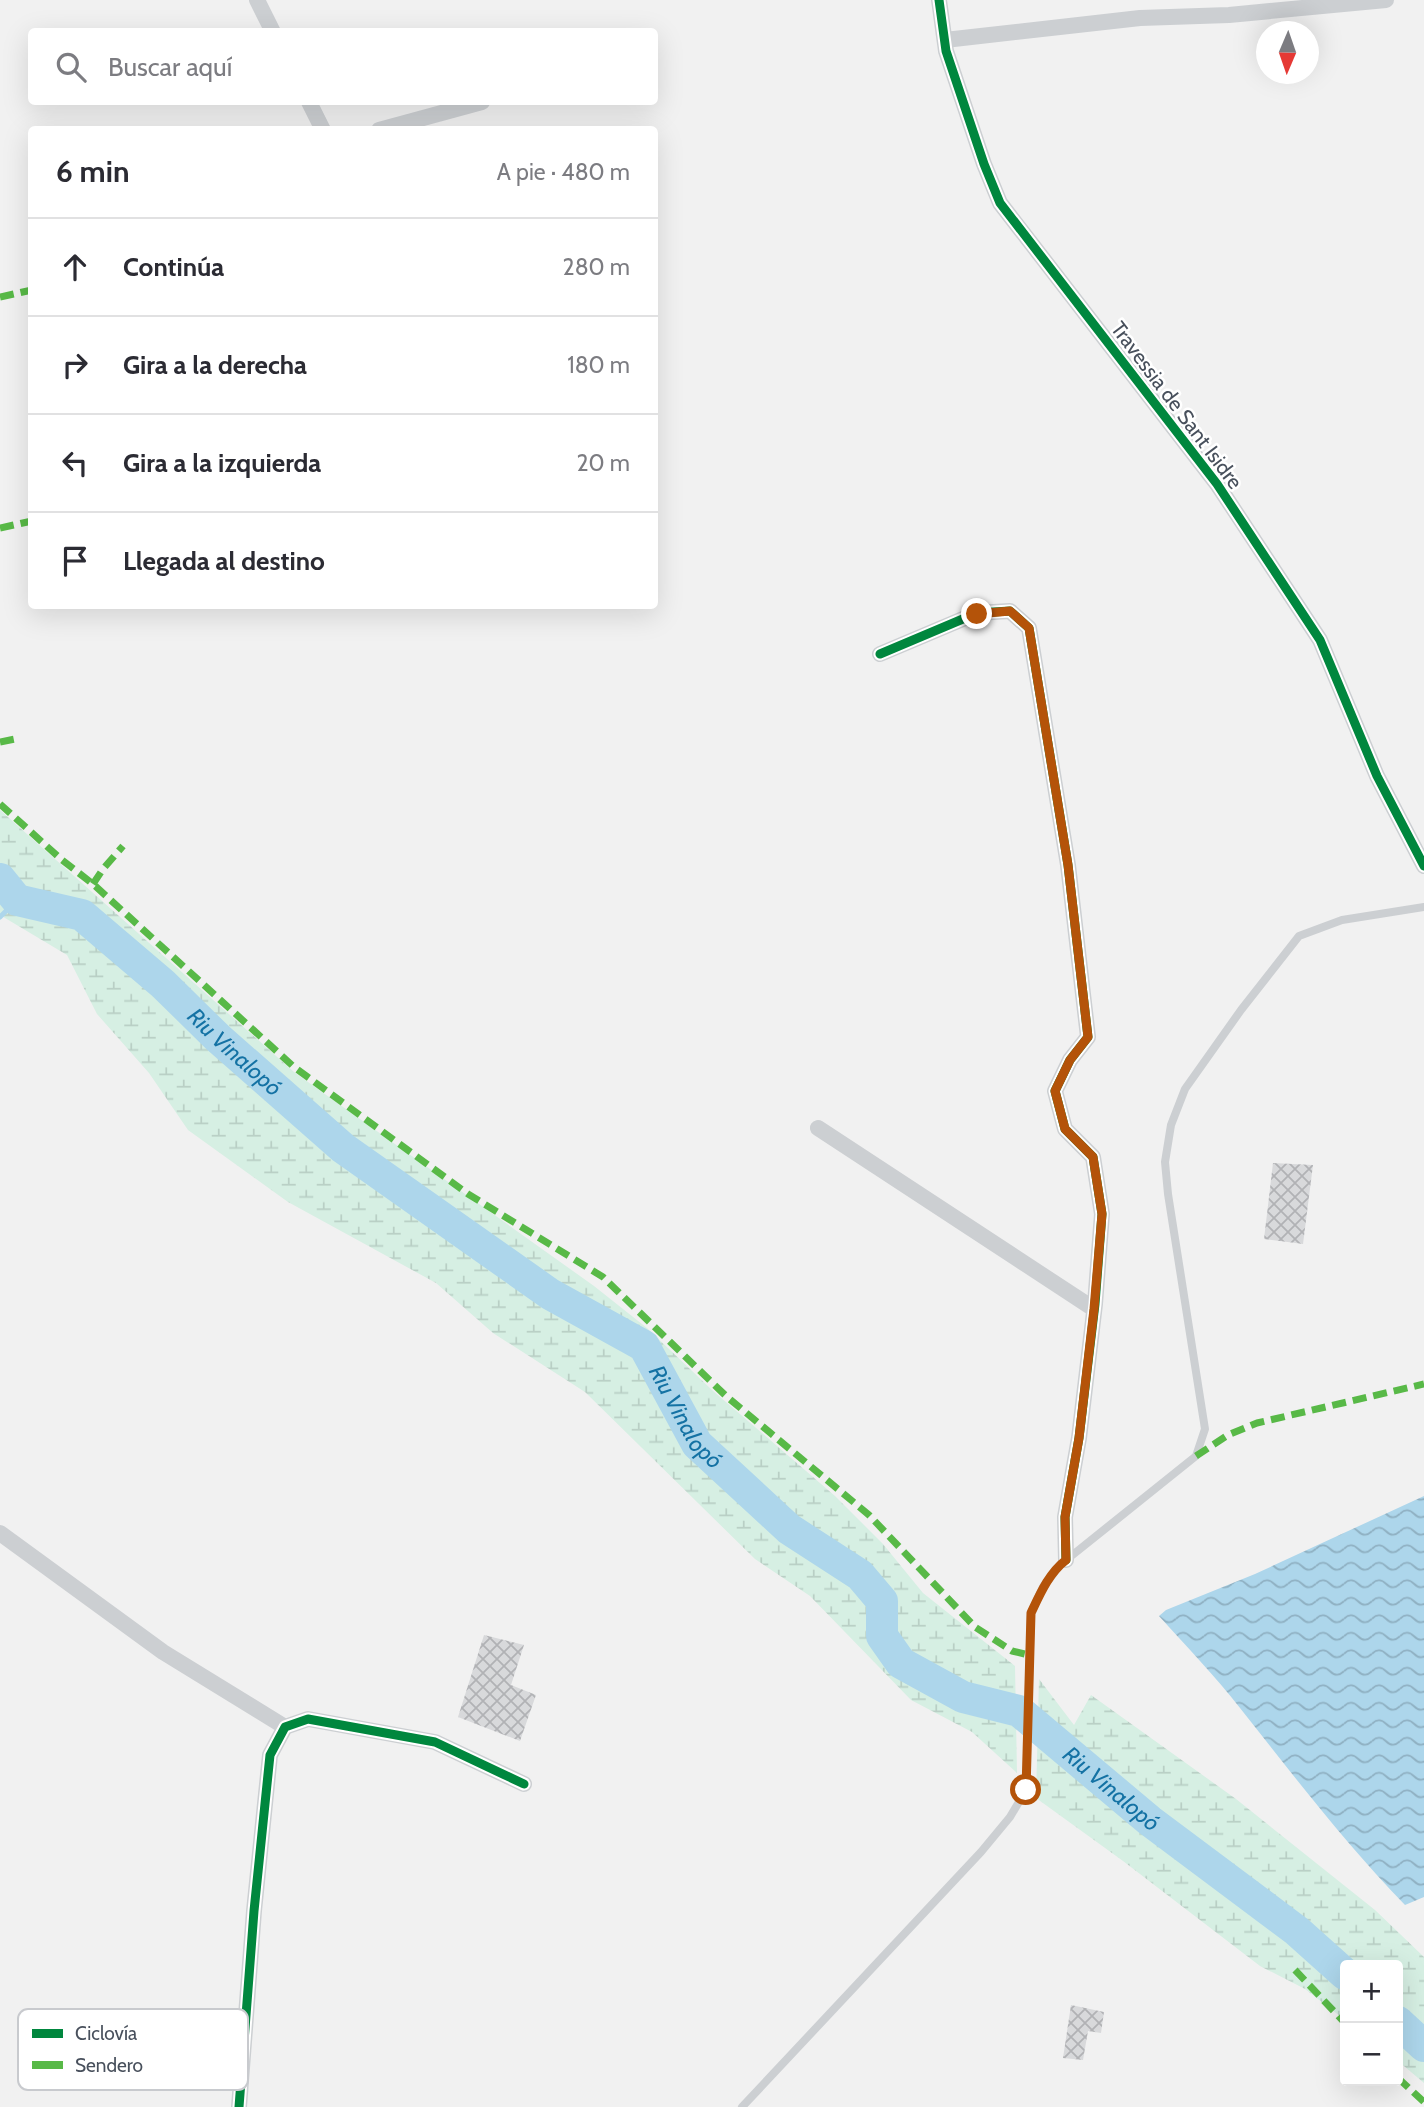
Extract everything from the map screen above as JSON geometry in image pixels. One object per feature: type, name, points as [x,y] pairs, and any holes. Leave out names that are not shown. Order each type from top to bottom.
[{"type":"street","points":[[257,0],[271,28]]},
{"type":"street","name":"Travessia de Sant Isidre","points":[[939,0],[946,51],[1000,203],[1217,484],[1320,640],[1377,776],[1424,866]]},
{"type":"street","points":[[945,40],[1140,18],[1229,15],[1386,0]]},
{"type":"street","points":[[310,105],[321,126]]},
{"type":"street","points":[[394,126],[471,105]]},
{"type":"street","points":[[880,654],[977,614],[1010,611],[1029,628],[1068,865],[1088,1037],[1070,1060],[1055,1091],[1065,1129],[1093,1157],[1102,1214],[1079,1438],[1065,1517],[1066,1560]]},
{"type":"street","points":[[818,1128],[1094,1309]]},
{"type":"street","points":[[0,1533],[163,1652],[285,1727]]},
{"type":"street","points":[[246,2009],[270,1755],[285,1727],[309,1719],[435,1742],[524,1784]]},
{"type":"lane","points":[[743,2107],[981,1852],[1010,1817],[1026,1790],[1031,1613],[1043,1587],[1059,1565],[1196,1455],[1206,1429],[1165,1162],[1171,1125],[1185,1089],[1241,1010],[1299,936],[1342,920],[1424,907]]},
{"type":"green space","points":[[0,810],[294,1072],[594,1286],[647,1328],[712,1390],[835,1496],[883,1544],[923,1593],[1015,1666],[1017,1773],[972,1732],[911,1700],[810,1596],[755,1559],[585,1392],[493,1333],[436,1283],[288,1202],[188,1130],[149,1073],[97,1014],[67,955],[0,915]]},
{"type":"green space","points":[[1039,1679],[1074,1725],[1091,1695],[1236,1799],[1375,1910],[1424,1957],[1424,2083],[1403,2065],[1403,1960],[1340,1960],[1340,2016],[1305,1989],[1260,1966],[1036,1798]]},
{"type":"water","points":[[1424,1496],[1424,1897],[1405,1905],[1340,1833],[1221,1684],[1159,1616],[1166,1610],[1255,1574]]},
{"type":"building","points":[[1273,1163],[1313,1165],[1303,1244],[1264,1239]]},
{"type":"building","points":[[484,1635],[524,1645],[511,1685],[536,1695],[520,1741],[458,1717]]},
{"type":"building","points":[[1071,2005],[1104,2012],[1101,2033],[1088,2031],[1083,2060],[1063,2058]]},
{"type":"waterway","name":"Riu Vinalopó","points":[[0,879],[17,900],[82,915],[163,984],[218,1038],[343,1148],[550,1294],[644,1346],[697,1444],[789,1529],[860,1575],[882,1601],[882,1636],[901,1663],[963,1697],[1019,1711],[1150,1821],[1297,1931],[1340,1970]]},
{"type":"waterway","points":[[0,917],[17,900]]},
{"type":"waterway","name":"Riu Vinalopó","points":[[1399,2023],[1424,2046]]},
{"type":"marked path","points":[[0,297],[28,291]]},
{"type":"marked path","points":[[0,528],[28,522]]},
{"type":"marked path","points":[[0,742],[20,738]]},
{"type":"marked path","points":[[0,804],[93,884],[294,1067],[468,1194],[603,1277],[726,1396],[869,1515],[975,1627],[1012,1651],[1029,1655]]},
{"type":"marked path","points":[[93,884],[123,846]]},
{"type":"marked path","points":[[1196,1456],[1228,1435],[1257,1423],[1424,1384]]},
{"type":"marked path","points":[[1295,1970],[1340,2018]]},
{"type":"marked path","points":[[1403,2083],[1424,2102]]},
{"type":"cycle path","points":[[939,0],[946,51],[1000,203],[1217,484],[1320,640],[1377,776],[1424,866]]},
{"type":"cycle path","points":[[880,654],[977,613],[1010,611],[1029,628],[1068,865],[1088,1037],[1070,1060],[1055,1091],[1065,1129],[1093,1157],[1102,1214],[1095,1304],[1079,1438],[1065,1517],[1066,1560]]},
{"type":"cycle path","points":[[246,2009],[270,1755],[285,1727],[308,1719],[435,1742],[524,1784]]},
{"type":"cycle path","points":[[239,2107],[240,2090]]},
{"type":"route","points":[[977,614],[1010,611],[1029,628],[1068,865],[1088,1037],[1070,1060],[1055,1091],[1065,1129],[1093,1157],[1102,1214],[1079,1438],[1065,1517],[1066,1560],[1043,1587],[1031,1613],[1026,1790]]}]
